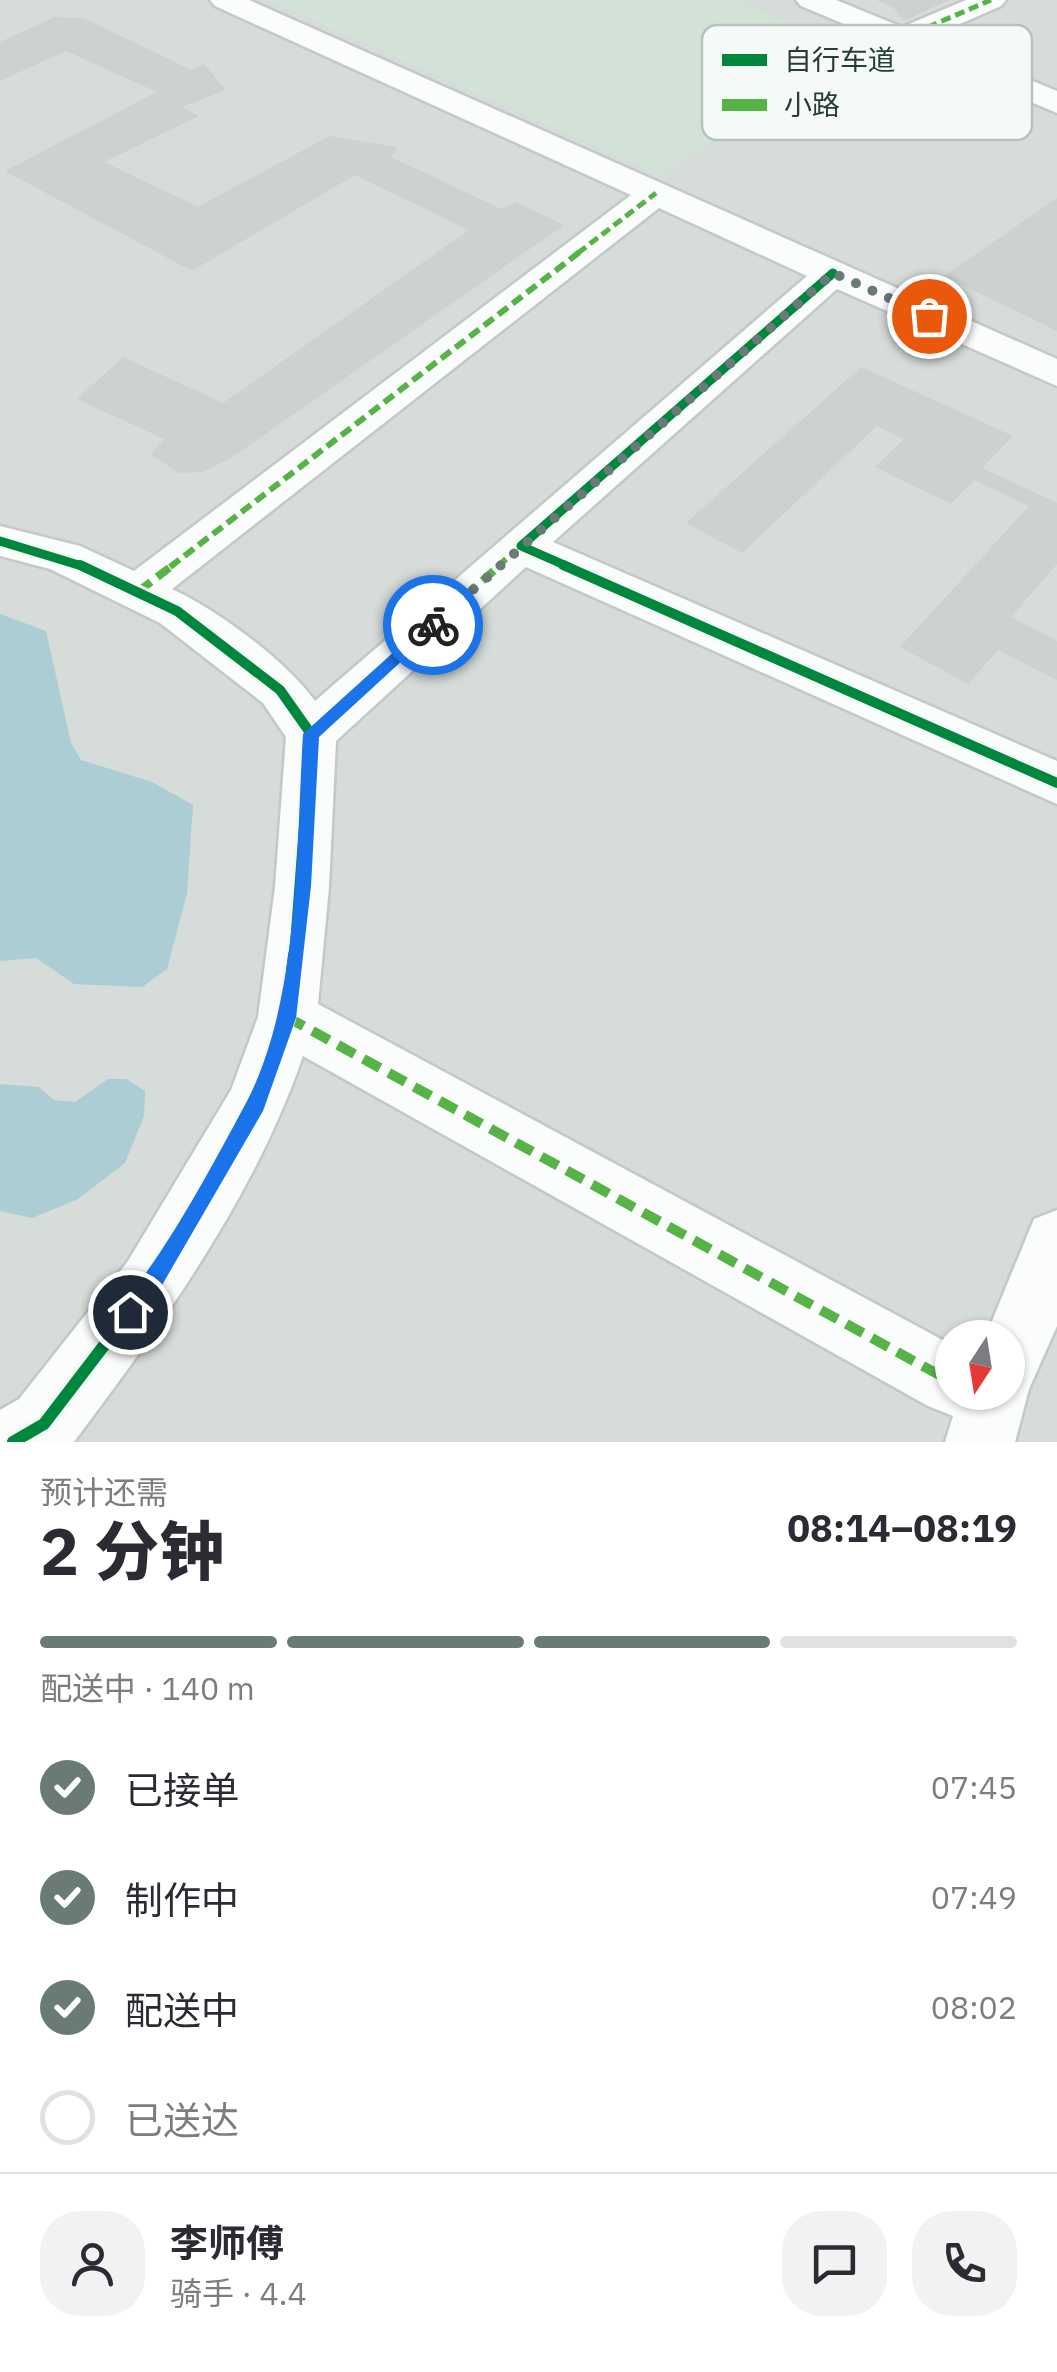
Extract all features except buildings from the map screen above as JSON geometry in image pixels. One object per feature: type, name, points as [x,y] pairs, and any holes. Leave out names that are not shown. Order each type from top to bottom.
[{"type":"street","points":[[225,0],[1057,374]]},
{"type":"street","points":[[811,0],[870,25]]},
{"type":"street","points":[[931,25],[992,0]]},
{"type":"street","points":[[1032,93],[1057,104]]},
{"type":"street","points":[[139,592],[656,194]]},
{"type":"street","points":[[311,734],[833,273]]},
{"type":"street","points":[[0,541],[64,557],[177,611],[280,690],[311,734],[302,886],[287,1018],[256,1104],[151,1284],[44,1424],[13,1442]]},
{"type":"street","points":[[521,546],[1057,783]]},
{"type":"street","points":[[287,1018],[935,1370]]},
{"type":"street","points":[[1020,1320],[1057,1242]]},
{"type":"shaded area","points":[[0,0],[1057,0],[1057,1442],[0,1442]]},
{"type":"green space","points":[[269,0],[737,0],[793,25],[702,25],[702,140],[713,140],[661,176]]},
{"type":"water","points":[[0,614],[46,631],[71,743],[81,760],[152,782],[193,805],[187,893],[167,969],[142,987],[74,984],[36,958],[0,961]]},
{"type":"water","points":[[108,1079],[126,1079],[145,1091],[144,1116],[125,1163],[78,1199],[32,1218],[0,1211],[0,1084],[39,1087],[54,1100],[75,1102]]},
{"type":"marked path","points":[[933,25],[991,0]]},
{"type":"marked path","points":[[139,591],[656,193]]},
{"type":"marked path","points":[[311,734],[521,546]]},
{"type":"marked path","points":[[287,1017],[935,1373]]},
{"type":"cycle path","points":[[833,273],[521,546],[1057,783]]},
{"type":"cycle path","points":[[0,541],[64,557],[177,611],[280,690],[311,734],[302,887],[287,1017],[256,1104],[151,1284],[44,1424],[13,1442]]},
{"type":"way so far","points":[[433,625],[801,297],[833,273],[929,316]]},
{"type":"route","points":[[130,1312],[151,1284],[256,1104],[287,1018],[302,886],[311,734],[433,625]]}]
